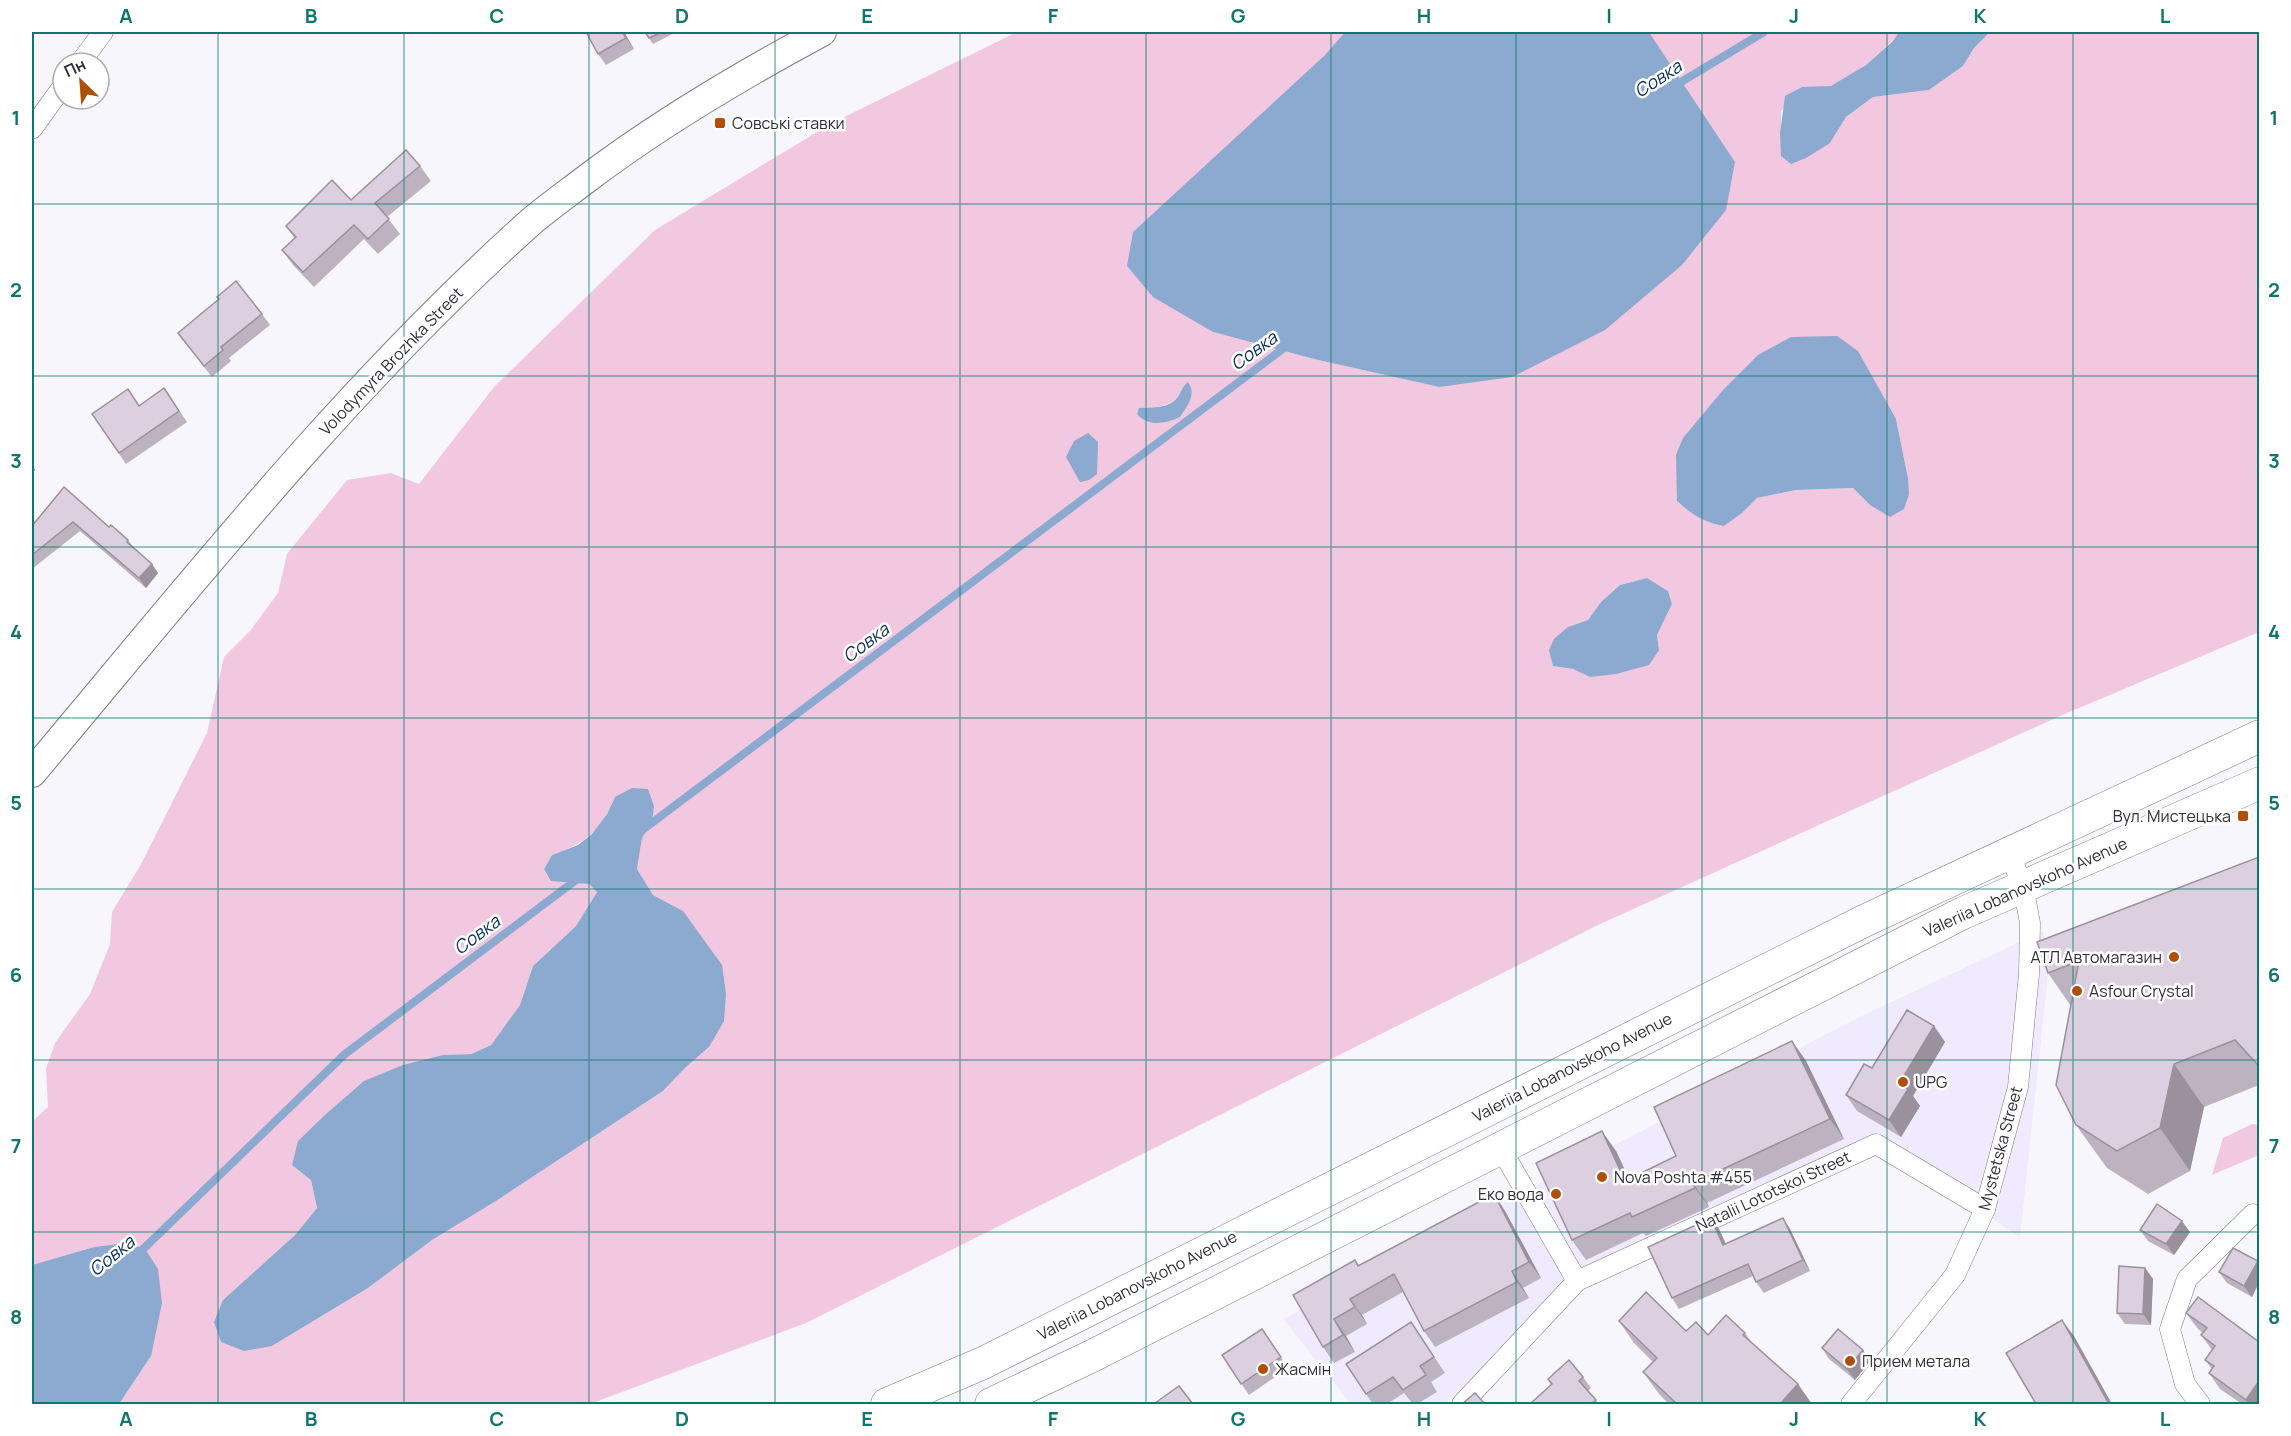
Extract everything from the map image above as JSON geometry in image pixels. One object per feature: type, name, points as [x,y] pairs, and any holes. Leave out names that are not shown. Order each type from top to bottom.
[{"type":"main road","name":"Volodymyra Brozhka Street","points":[[32,773],[333,418],[433,315],[535,219],[644,136],[737,78],[822,32]]},
{"type":"main road","name":"Valeriia Lobanovskoho Avenue","points":[[887,1404],[983,1363],[1853,926],[2259,736]]},
{"type":"main road","name":"Valeriia Lobanovskoho Avenue","points":[[991,1404],[1092,1356],[1963,913],[2259,783]]},
{"type":"street","points":[[89,51],[103,32]]},
{"type":"street","points":[[32,129],[51,103]]},
{"type":"street","name":"Mystetska Street","points":[[1851,1404],[1955,1275],[1985,1209],[2018,1087],[2029,974],[2030,923],[2023,886],[2009,853]]},
{"type":"street","name":"Natalii Lototskoi Street","points":[[1462,1404],[1577,1281],[1876,1144],[1985,1209]]},
{"type":"street","points":[[1500,1147],[1577,1281]]},
{"type":"street","points":[[2200,1404],[2185,1384],[2170,1329],[2187,1280],[2253,1214]]},
{"type":"shaded area","points":[[1017,32],[1345,32],[1324,56],[1213,332],[1318,360],[1439,387],[1735,162],[1649,32],[1899,32],[1877,55],[1847,78],[1827,87],[1802,87],[1781,111],[1781,156],[1830,143],[1846,117],[1873,97],[1929,90],[1963,66],[1974,48],[1990,32],[2259,32],[2259,632],[2060,716],[1598,925],[806,1323],[590,1404],[119,1404],[151,1356],[94,1247],[32,1265],[32,1122],[48,1107],[46,1069],[55,1043],[90,994],[110,944],[112,912],[140,866],[207,733],[224,657],[250,631],[278,593],[287,554],[347,480],[391,473],[419,484],[494,387],[655,230],[832,123]],"holes":[[[1188,382],[1173,420],[1139,408],[1169,404],[1177,398]],[[1896,419],[1908,478],[1870,505],[1853,488],[1796,490],[1757,498],[1724,526],[1698,517],[1677,501]],[[1647,578],[1668,591],[1672,604],[1657,635],[1659,650],[1590,677],[1573,669],[1553,666],[1568,627],[1588,620],[1601,602],[1620,585]],[[615,797],[652,822],[642,838],[637,869],[653,895],[683,911],[709,1047],[663,1091],[496,1201],[432,1240],[368,1288],[272,1346],[223,1300],[295,1235],[317,1208],[311,1180],[443,1055],[470,1054],[491,1045],[520,1005],[533,966],[576,926],[597,892],[589,884],[573,882],[544,869],[552,855],[584,840],[603,819]]]},
{"type":"shaded area","points":[[2043,931],[2048,975],[2020,1237],[1876,1144],[1577,1281],[1445,1404],[1351,1404],[1283,1319],[1857,1018]]},
{"type":"shaded area","points":[[2252,1124],[2259,1125],[2259,1155],[2212,1175],[2223,1138]]},
{"type":"water","points":[[1345,32],[1649,32],[1735,162],[1726,210],[1682,265],[1605,330],[1512,377],[1439,387],[1318,360],[1213,332],[1153,297],[1127,266],[1133,232],[1324,56]]},
{"type":"water","points":[[1899,32],[1990,32],[1974,48],[1963,66],[1929,90],[1873,97],[1846,117],[1830,143],[1806,158],[1791,164],[1781,156],[1780,133],[1785,96],[1802,87],[1831,86],[1866,65],[1892,42]]},
{"type":"water","points":[[1837,336],[1858,351],[1896,419],[1908,478],[1909,494],[1904,509],[1890,517],[1870,505],[1853,488],[1796,490],[1757,498],[1724,526],[1698,517],[1677,501],[1676,455],[1683,438],[1723,390],[1758,355],[1791,337]]},
{"type":"water","points":[[1188,382],[1192,391],[1191,396],[1180,417],[1151,423],[1137,414],[1139,408],[1160,407],[1173,402]]},
{"type":"water","points":[[1088,433],[1098,442],[1097,474],[1089,480],[1080,482],[1066,457],[1074,441]]},
{"type":"water","points":[[1647,578],[1668,591],[1672,604],[1657,635],[1659,650],[1649,665],[1616,674],[1590,677],[1573,669],[1553,666],[1549,650],[1554,639],[1568,627],[1588,620],[1601,602],[1620,585]]},
{"type":"water","points":[[632,788],[648,789],[654,806],[652,823],[642,838],[637,869],[653,895],[683,911],[722,965],[726,994],[724,1021],[709,1047],[663,1091],[496,1201],[432,1240],[368,1288],[272,1346],[244,1351],[221,1342],[214,1322],[223,1300],[295,1235],[317,1208],[311,1180],[292,1165],[298,1141],[364,1081],[403,1065],[443,1055],[471,1054],[491,1045],[520,1005],[533,966],[576,926],[597,892],[589,884],[551,881],[544,869],[552,855],[578,845],[592,834],[607,814],[615,797]]},
{"type":"water","points":[[127,1243],[145,1249],[158,1269],[162,1303],[151,1356],[119,1404],[32,1404],[32,1265],[94,1247]]},
{"type":"building","points":[[586,32],[622,32],[626,38],[598,54]]},
{"type":"building","points":[[645,32],[662,32],[649,38]]},
{"type":"building","points":[[406,150],[420,166],[375,203],[389,219],[368,239],[354,225],[303,272],[282,250],[296,237],[286,226],[332,180],[351,200]]},
{"type":"building","points":[[236,281],[262,314],[221,347],[223,350],[204,366],[178,333],[219,299],[217,297]]},
{"type":"building","points":[[164,388],[179,411],[119,453],[92,414],[128,389],[139,406]]},
{"type":"building","points":[[64,487],[109,527],[111,525],[152,564],[139,578],[73,522],[32,555],[32,526]]},
{"type":"building","points":[[2259,857],[2259,1063],[2257,1064],[2235,1040],[2174,1064],[2160,1128],[2117,1151],[2076,1125],[2056,1085],[2079,961],[2048,973],[2037,942]]},
{"type":"building","points":[[1907,1010],[1934,1026],[1899,1084],[1908,1089],[1889,1120],[1846,1095],[1864,1064],[1872,1068]]},
{"type":"building","points":[[1792,1041],[1830,1119],[1693,1183],[1695,1188],[1632,1217],[1630,1213],[1572,1240],[1536,1163],[1602,1131],[1625,1181],[1676,1156],[1654,1107]]},
{"type":"building","points":[[1494,1194],[1529,1262],[1512,1271],[1517,1282],[1424,1331],[1394,1274],[1350,1299],[1355,1307],[1334,1319],[1343,1335],[1323,1347],[1293,1295],[1355,1260],[1358,1266]]},
{"type":"building","points":[[2157,1204],[2182,1221],[2166,1244],[2140,1230]]},
{"type":"building","points":[[1711,1218],[1723,1245],[1783,1218],[1803,1260],[1756,1282],[1748,1264],[1672,1298],[1648,1247]]},
{"type":"building","points":[[2233,1248],[2258,1261],[2244,1286],[2219,1272]]},
{"type":"building","points":[[2119,1266],[2145,1268],[2143,1314],[2117,1313]]},
{"type":"building","points":[[1646,1292],[1686,1331],[1696,1322],[1708,1335],[1726,1315],[1745,1333],[1743,1335],[1798,1384],[1780,1404],[1677,1404],[1643,1372],[1657,1358],[1619,1321]]},
{"type":"building","points":[[2198,1297],[2259,1342],[2259,1381],[2246,1400],[2209,1373],[2214,1366],[2205,1360],[2215,1346],[2201,1335],[2207,1328],[2186,1313]]},
{"type":"building","points":[[2062,1320],[2109,1404],[2036,1404],[2006,1353]]},
{"type":"building","points":[[1411,1322],[1434,1357],[1420,1366],[1426,1375],[1403,1390],[1393,1377],[1366,1394],[1346,1364]]},
{"type":"building","points":[[1262,1329],[1281,1357],[1241,1384],[1222,1355]]},
{"type":"building","points":[[1838,1329],[1863,1350],[1847,1369],[1822,1348]]},
{"type":"building","points":[[1569,1360],[1583,1377],[1579,1381],[1596,1400],[1591,1404],[1530,1404],[1552,1384],[1548,1379]]},
{"type":"building","points":[[1179,1386],[1193,1404],[1155,1403]]},
{"type":"building","points":[[1475,1393],[1485,1404],[1462,1404]]},
{"type":"waterway","name":"Совка","points":[[1676,85],[1764,32]]},
{"type":"waterway","name":"Совка","points":[[645,828],[1288,345]]},
{"type":"waterway","name":"Совка","points":[[138,1254],[345,1054],[580,877]]},
{"type":"place","name":"Совські ставки","points":[[720,123]]},
{"type":"place","name":"Вул. Мистецька","points":[[2243,816]]},
{"type":"place","name":"АТЛ Автомагазин","points":[[2174,957]]},
{"type":"place","name":"Asfour Crystal","points":[[2077,991]]},
{"type":"place","name":"UPG","points":[[1903,1082]]},
{"type":"place","name":"Nova Poshta #455","points":[[1602,1177]]},
{"type":"place","name":"Еко вода","points":[[1556,1194]]},
{"type":"place","name":"Прием метала","points":[[1850,1361]]},
{"type":"place","name":"Жасмін","points":[[1263,1369]]}]
